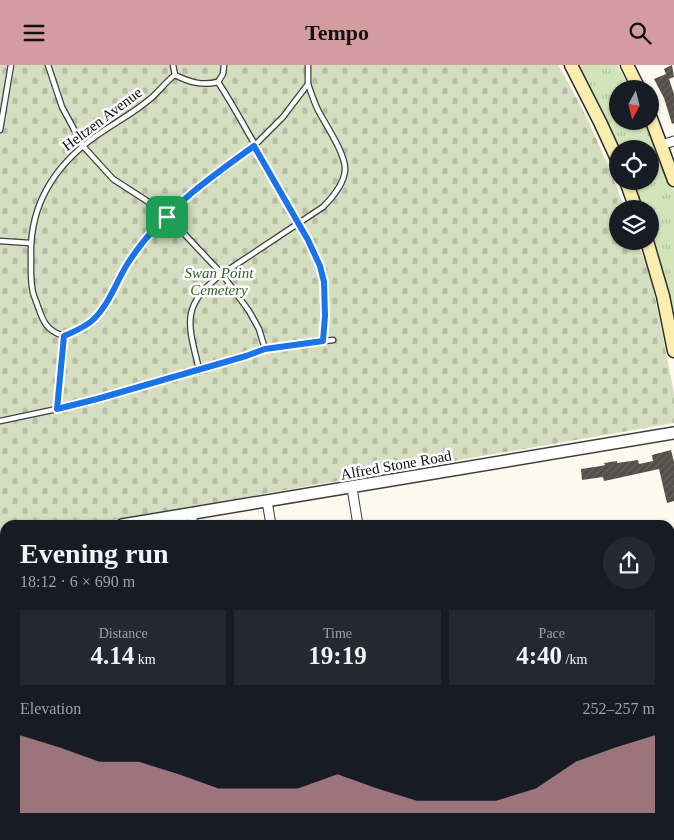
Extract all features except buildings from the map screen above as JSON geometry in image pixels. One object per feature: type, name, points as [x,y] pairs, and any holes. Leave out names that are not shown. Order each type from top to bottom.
[{"type":"main road","points":[[571,65],[609,142]]},
{"type":"main road","points":[[632,67],[636,80]]},
{"type":"main road","points":[[655,130],[674,180]]},
{"type":"main road","points":[[650,250],[663,295],[674,351]]},
{"type":"street","points":[[661,145],[674,141]]},
{"type":"street","name":"Alfred Stone Road","points":[[151,520],[674,433]]},
{"type":"street","points":[[352,487],[357,520]]},
{"type":"street","points":[[267,501],[270,520]]},
{"type":"street","points":[[191,513],[192,520]]},
{"type":"lane","points":[[0,130],[11,65]]},
{"type":"lane","points":[[48,65],[62,107],[82,147],[112,179],[167,217],[222,274],[249,311],[259,329],[265,349]]},
{"type":"lane","points":[[173,65],[175,75],[186,81],[211,84],[218,82],[223,74],[224,65]]},
{"type":"lane","points":[[199,369],[189,322],[197,297],[208,284],[222,274],[323,207],[342,181],[345,170],[343,158],[317,108],[308,84],[308,65]]},
{"type":"lane","name":"Heltzen Avenue","points":[[64,336],[55,334],[44,323],[33,292],[30,243],[39,205],[47,187],[58,170],[82,147],[151,99],[175,75]]},
{"type":"lane","points":[[218,82],[308,240],[320,266],[324,282],[323,341]]},
{"type":"lane","points":[[57,409],[64,336],[79,330],[93,319],[105,305],[128,262],[149,235],[198,189],[254,146],[282,117],[308,84]]},
{"type":"lane","points":[[0,241],[30,243]]},
{"type":"lane","points":[[0,421],[97,399],[265,349],[333,340]]},
{"type":"green space","name":"Swan Point Cemetery","points":[[0,65],[558,65],[595,135],[609,170],[609,190],[617,190],[621,200],[609,200],[609,250],[640,250],[651,277],[674,393],[674,423],[113,520],[0,520]]},
{"type":"green space","points":[[574,65],[617,65],[626,80],[609,80],[609,130],[650,130],[654,140],[613,140]]},
{"type":"green space","points":[[659,152],[674,191],[674,323],[653,250],[659,250],[659,200],[635,200],[632,190],[659,190]]},
{"type":"route","points":[[254,146],[308,240],[320,266],[324,282],[325,316],[323,341],[265,349],[122,392],[57,409],[64,336],[79,330],[93,319],[105,305],[128,262],[149,235],[167,217],[198,189],[254,146]]}]
